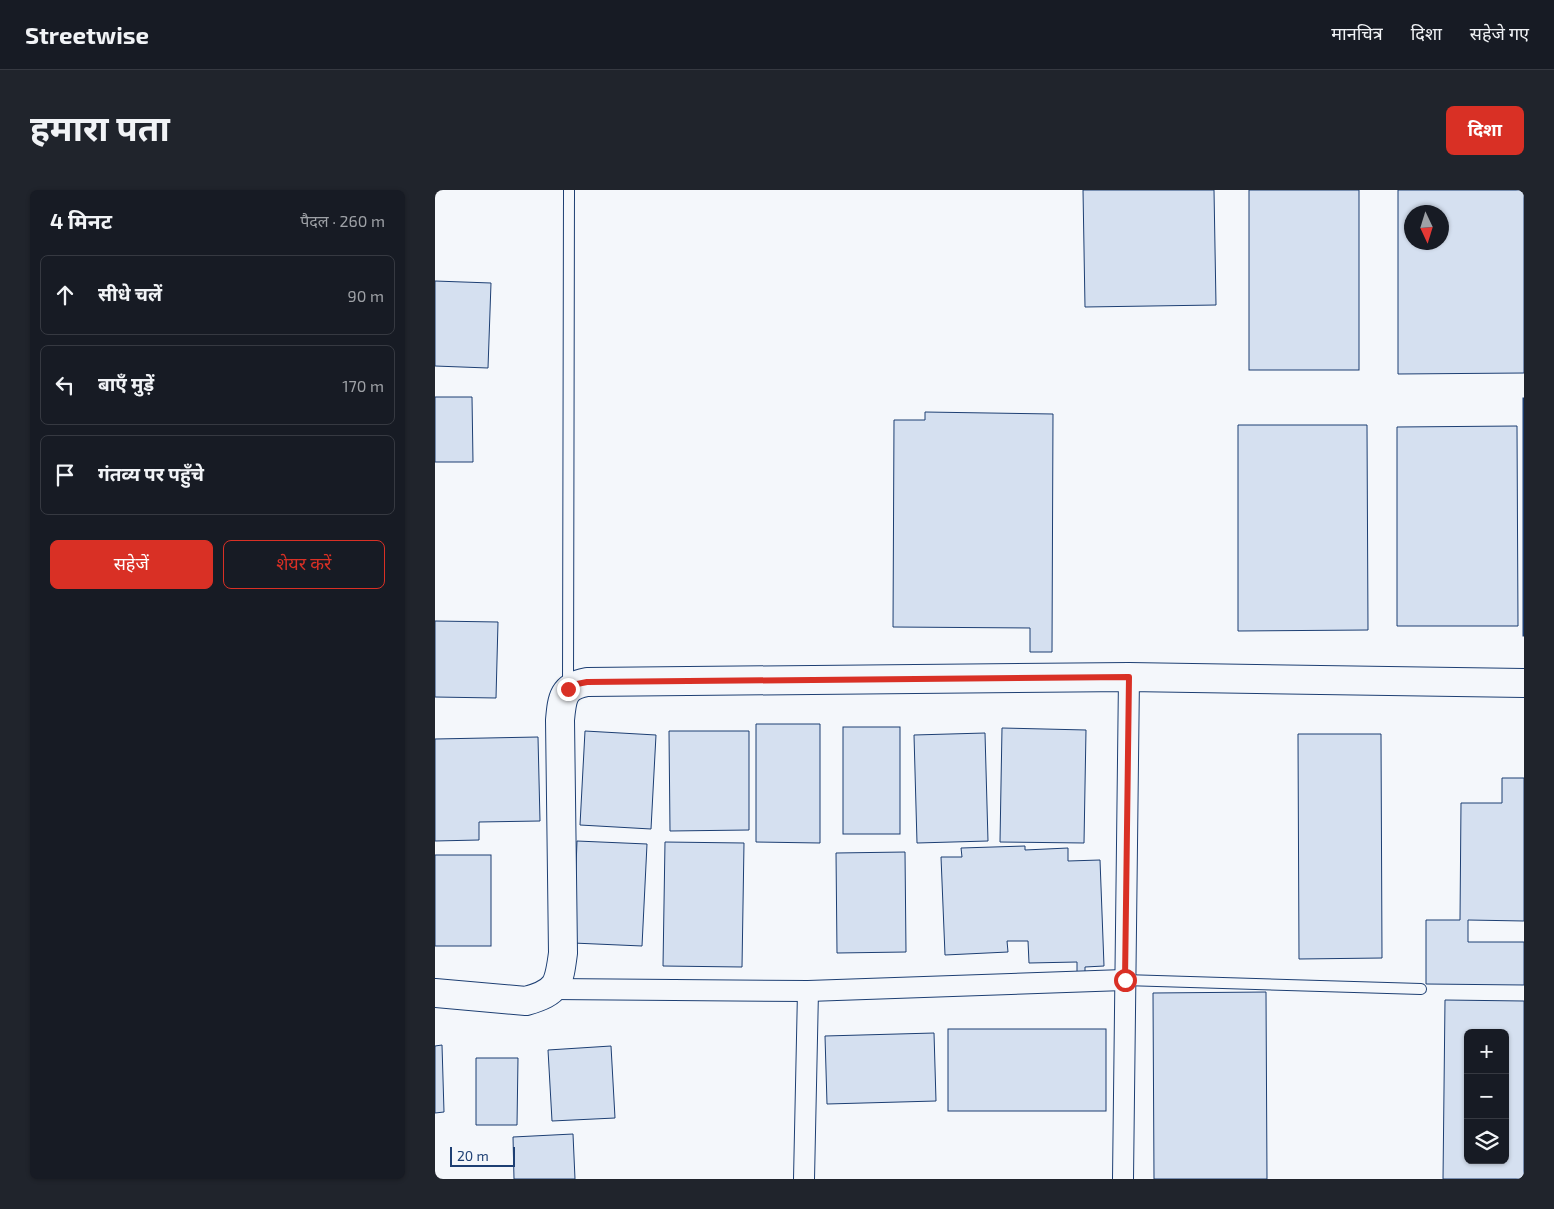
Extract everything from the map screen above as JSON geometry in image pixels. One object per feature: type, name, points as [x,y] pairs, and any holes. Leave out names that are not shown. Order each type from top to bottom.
[{"type":"street","points":[[1123,1179],[1129,677]]},
{"type":"street","points":[[435,993],[526,1000],[541,997],[553,989],[560,972],[563,953],[560,720],[562,702],[568,689],[577,684],[587,682],[1129,677],[1524,683]]},
{"type":"street","points":[[553,989],[808,991],[1125,980]]},
{"type":"street","points":[[805,1179],[808,991]]},
{"type":"lane","points":[[568,689],[569,190]]},
{"type":"lane","points":[[1125,980],[1421,989]]},
{"type":"building","points":[[1083,190],[1214,190],[1216,305],[1085,307]]},
{"type":"building","points":[[1249,190],[1359,190],[1359,370],[1249,370]]},
{"type":"building","points":[[1398,190],[1524,190],[1524,373],[1398,374]]},
{"type":"building","points":[[435,281],[491,283],[488,368],[435,366]]},
{"type":"building","points":[[435,397],[472,397],[473,462],[435,462]]},
{"type":"building","points":[[1524,398],[1524,636],[1523,636]]},
{"type":"building","points":[[925,412],[1053,414],[1052,652],[1030,652],[1030,628],[893,627],[894,420],[925,420]]},
{"type":"building","points":[[1238,425],[1367,425],[1368,630],[1238,631]]},
{"type":"building","points":[[1517,426],[1518,626],[1397,626],[1397,427]]},
{"type":"building","points":[[435,621],[498,622],[496,698],[435,697]]},
{"type":"building","points":[[756,724],[820,724],[820,843],[756,842]]},
{"type":"building","points":[[843,727],[900,727],[900,834],[843,834]]},
{"type":"building","points":[[1002,728],[1086,730],[1084,843],[1000,842]]},
{"type":"building","points":[[585,731],[656,735],[651,829],[580,825]]},
{"type":"building","points":[[669,731],[749,731],[749,830],[670,831]]},
{"type":"building","points":[[985,733],[988,841],[917,843],[914,735]]},
{"type":"building","points":[[1298,734],[1381,734],[1382,958],[1299,959]]},
{"type":"building","points":[[538,737],[540,821],[479,822],[479,840],[435,841],[435,739]]},
{"type":"building","points":[[1502,778],[1524,778],[1524,921],[1468,920],[1468,942],[1524,942],[1524,985],[1426,984],[1426,920],[1460,920],[1461,803],[1502,803]]},
{"type":"building","points":[[577,841],[647,844],[642,946],[573,943]]},
{"type":"building","points":[[665,842],[744,843],[742,967],[663,966]]},
{"type":"building","points":[[1025,846],[1025,850],[1068,848],[1068,861],[1100,860],[1104,966],[1085,967],[1085,977],[1077,977],[1077,962],[1029,963],[1028,941],[1007,941],[1008,952],[945,955],[941,857],[962,857],[961,848]]},
{"type":"building","points":[[905,852],[906,952],[837,953],[836,853]]},
{"type":"building","points":[[435,855],[491,855],[491,946],[435,946]]},
{"type":"building","points":[[1266,992],[1267,1179],[1154,1179],[1153,993]]},
{"type":"building","points":[[1445,1000],[1524,1001],[1524,1179],[1443,1179]]},
{"type":"building","points":[[948,1029],[1106,1029],[1106,1111],[948,1111]]},
{"type":"building","points":[[934,1033],[936,1101],[827,1104],[825,1036]]},
{"type":"building","points":[[442,1045],[444,1112],[435,1113],[435,1046]]},
{"type":"building","points":[[611,1046],[615,1118],[552,1121],[548,1050]]},
{"type":"building","points":[[476,1058],[518,1058],[517,1125],[476,1125]]},
{"type":"building","points":[[573,1134],[575,1179],[514,1179],[513,1137]]},
{"type":"route","points":[[568,689],[577,684],[587,682],[1129,677],[1125,980]]}]
